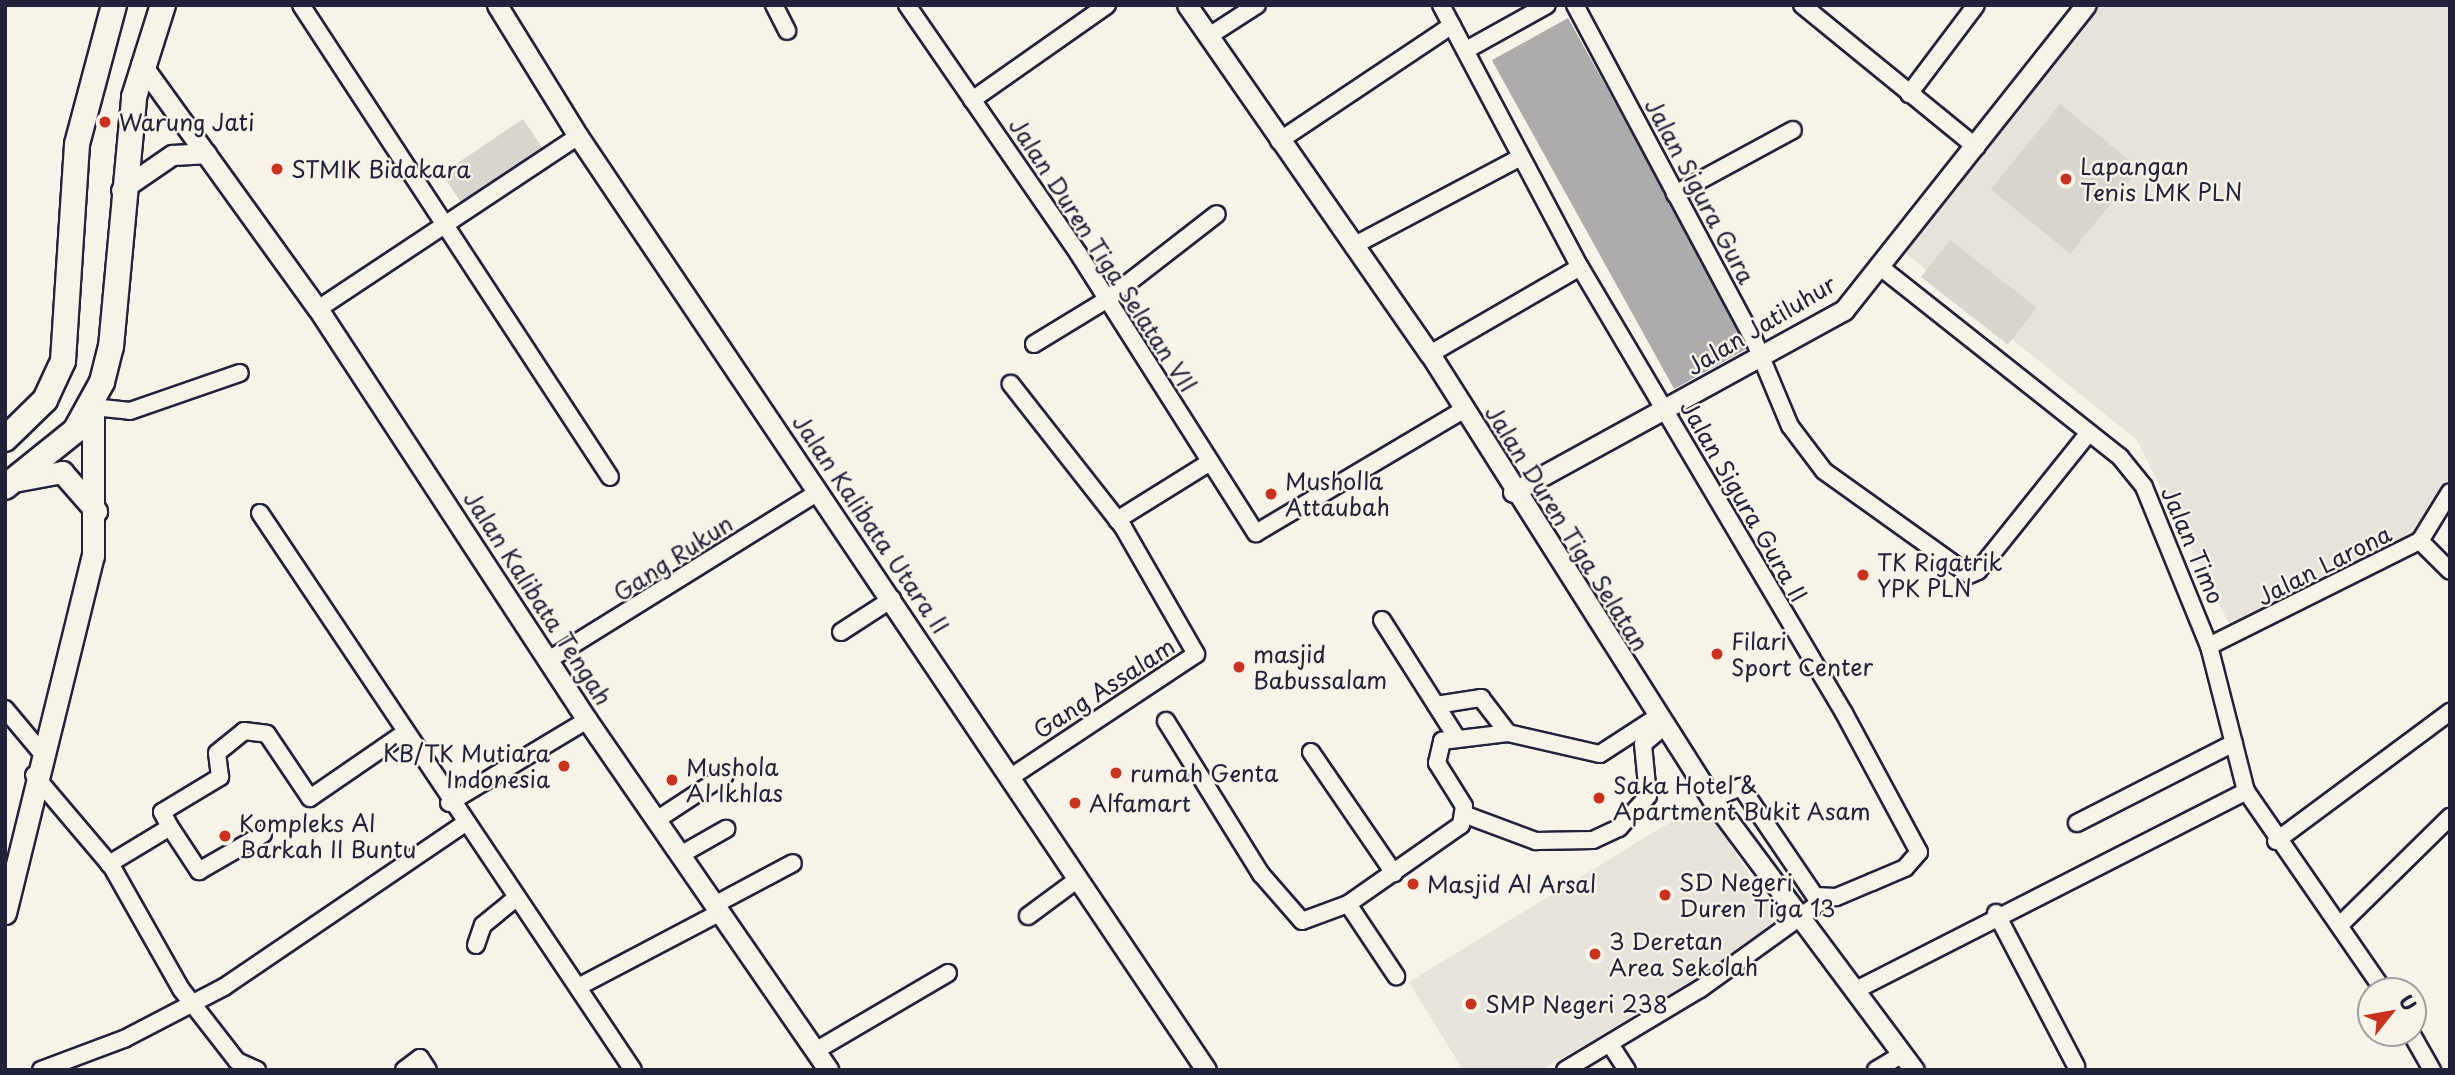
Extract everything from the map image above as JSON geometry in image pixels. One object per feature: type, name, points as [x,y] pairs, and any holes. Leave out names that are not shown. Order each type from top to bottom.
[{"type":"main road","points":[[5,439],[45,400],[69,330],[77,144],[114,5]]},
{"type":"main road","points":[[6,902],[34,775],[67,691],[84,599],[97,513],[93,407],[111,347],[121,190],[141,64],[163,5]]},
{"type":"main road","points":[[11,484],[93,407]]},
{"type":"main road","points":[[11,484],[62,472],[97,513]]},
{"type":"street","points":[[301,5],[610,477]]},
{"type":"street","name":"Jalan Kalibata Utara II","points":[[497,5],[578,136],[892,599],[1206,1070]]},
{"type":"street","points":[[774,5],[788,30]]},
{"type":"street","name":"Jalan Duren Tiga Selatan VII","points":[[907,5],[1106,300],[1256,533],[1465,409]]},
{"type":"street","points":[[972,100],[1107,5]]},
{"type":"street","name":"Jalan Duren Tiga Selatan","points":[[1187,5],[1279,141],[1430,354],[1513,492],[1712,799],[1800,923],[1856,990],[1908,1062]]},
{"type":"street","points":[[1209,36],[1257,5]]},
{"type":"street","name":"Jalan Sigura Gura II","points":[[1441,5],[1468,49],[1520,158],[1580,267],[1919,846],[1905,867],[1826,898],[1800,923],[1565,1070]]},
{"type":"street","points":[[1468,49],[1547,5]]},
{"type":"street","name":"Jalan Sigura Gura","points":[[1575,5],[1758,353],[1790,426],[1824,471],[1959,572],[1978,571],[2087,435]]},
{"type":"street","points":[[1802,5],[1976,148]]},
{"type":"street","points":[[1909,94],[1976,5]]},
{"type":"street","name":"Jalan Jatiluhur","points":[[1513,492],[1666,412],[1758,353],[1844,310],[1976,148],[2086,5]]},
{"type":"street","points":[[1279,141],[1452,25]]},
{"type":"street","name":"Jalan Kalibata Tengah","points":[[141,64],[318,309],[550,659],[587,720],[659,819],[828,1070]]},
{"type":"street","points":[[1675,194],[1794,130]]},
{"type":"street","points":[[318,309],[578,136]]},
{"type":"street","points":[[121,190],[172,155],[206,153]]},
{"type":"street","points":[[1353,246],[1520,158]]},
{"type":"street","points":[[1034,344],[1106,300],[1217,214]]},
{"type":"street","name":"Jalan Timo","points":[[1879,266],[2087,435],[2120,457],[2144,487],[2209,646],[2246,791],[2276,841],[2341,924],[2375,977]]},
{"type":"street","points":[[1430,354],[1580,267]]},
{"type":"street","points":[[93,407],[130,411],[240,373]]},
{"type":"street","points":[[1011,384],[1117,520],[1210,462]]},
{"type":"street","name":"Gang Rukun","points":[[550,659],[818,492]]},
{"type":"street","name":"Jalan Larona","points":[[2209,646],[2420,541],[2450,492]]},
{"type":"street","points":[[260,513],[449,803],[633,1070]]},
{"type":"street","name":"Gang Assalam","points":[[1011,776],[1196,654],[1117,520]]},
{"type":"street","name":"Jalan Larona","points":[[2420,541],[2450,571]]},
{"type":"street","points":[[841,632],[892,599]]},
{"type":"street","points":[[1382,620],[1455,735]]},
{"type":"street","points":[[1436,705],[1481,698],[1508,733]]},
{"type":"street","points":[[5,709],[41,752]]},
{"type":"street","points":[[2276,841],[2450,712]]},
{"type":"street","points":[[449,803],[587,720]]},
{"type":"street","points":[[1166,721],[1294,917],[1314,919],[1348,904],[1439,845],[1466,815]]},
{"type":"street","points":[[1660,722],[1643,744],[1648,796],[1619,828],[1594,840],[1536,841],[1466,815],[1435,752],[1455,735],[1508,733],[1600,754],[1660,722]]},
{"type":"street","points":[[263,834],[199,871],[162,812],[220,777],[218,753],[253,727],[287,757],[310,798],[403,734]]},
{"type":"street","points":[[1631,737],[1644,756]]},
{"type":"street","points":[[2077,823],[2234,743]]},
{"type":"street","points":[[1311,752],[1394,873]]},
{"type":"street","points":[[34,775],[109,864],[181,989],[195,1000],[237,1061],[257,1070]]},
{"type":"street","points":[[659,819],[725,775]]},
{"type":"street","points":[[1712,799],[1741,787],[1808,891],[1826,898]]},
{"type":"street","points":[[1856,990],[1996,913],[2246,791]]},
{"type":"street","points":[[2341,924],[2450,817]]},
{"type":"street","points":[[41,1070],[124,1039],[195,1000],[334,918],[464,824]]},
{"type":"street","points":[[109,864],[170,827]]},
{"type":"street","points":[[682,854],[726,830]]},
{"type":"street","points":[[578,987],[793,863]]},
{"type":"street","points":[[1028,916],[1079,879]]},
{"type":"street","points":[[476,945],[484,925],[516,898]]},
{"type":"street","points":[[1348,904],[1395,976]]},
{"type":"street","points":[[1996,913],[2076,1066]]},
{"type":"street","points":[[815,1051],[948,973]]},
{"type":"street","points":[[1610,1044],[1627,1070]]},
{"type":"street","points":[[2419,1047],[2432,1070]]},
{"type":"street","points":[[1876,1070],[1908,1062]]},
{"type":"street","points":[[404,1070],[424,1064]]},
{"type":"shaded area","points":[[2096,5],[2450,5],[2450,511],[2433,539],[2238,641],[2137,440],[1904,252]]},
{"type":"shaded area","points":[[1568,18],[1750,347],[1674,389],[1492,60]]},
{"type":"shaded area","name":"Lapangan Tenis LMK PLN","points":[[2060,104],[2139,168],[2070,254],[1991,189]]},
{"type":"shaded area","points":[[523,119],[544,150],[462,204],[442,174]]},
{"type":"shaded area","points":[[1950,240],[2037,308],[2008,345],[1921,277]]},
{"type":"shaded area","name":"3 Deretan Area Sekolah","points":[[1703,802],[1782,927],[1542,1070],[1463,1070],[1409,982]]},
{"type":"place","name":"Warung Jati","points":[[105,122]]},
{"type":"place","name":"STMIK Bidakara","points":[[277,169]]},
{"type":"place","name":"Lapangan Tenis LMK PLN","points":[[2066,179]]},
{"type":"place","name":"Musholla Attaubah","points":[[1271,494]]},
{"type":"place","name":"TK Rigatrik YPK PLN","points":[[1863,575]]},
{"type":"place","name":"Filari Sport Center","points":[[1717,654]]},
{"type":"place","name":"masjid Babussalam","points":[[1239,667]]},
{"type":"place","name":"KB/TK Mutiara Indonesia","points":[[564,766]]},
{"type":"place","name":"rumah Genta","points":[[1116,773]]},
{"type":"place","name":"Mushola Al Ikhlas","points":[[672,780]]},
{"type":"place","name":"Saka Hotel & Apartment Bukit Asam","points":[[1599,798]]},
{"type":"place","name":"Alfamart","points":[[1075,803]]},
{"type":"place","name":"Kompleks Al Barkah II Buntu","points":[[225,836]]},
{"type":"place","name":"Masjid Al Arsal","points":[[1413,884]]},
{"type":"place","name":"SD Negeri Duren Tiga 13","points":[[1665,895]]},
{"type":"place","name":"3 Deretan Area Sekolah","points":[[1595,954]]},
{"type":"place","name":"SMP Negeri 238","points":[[1471,1004]]}]
